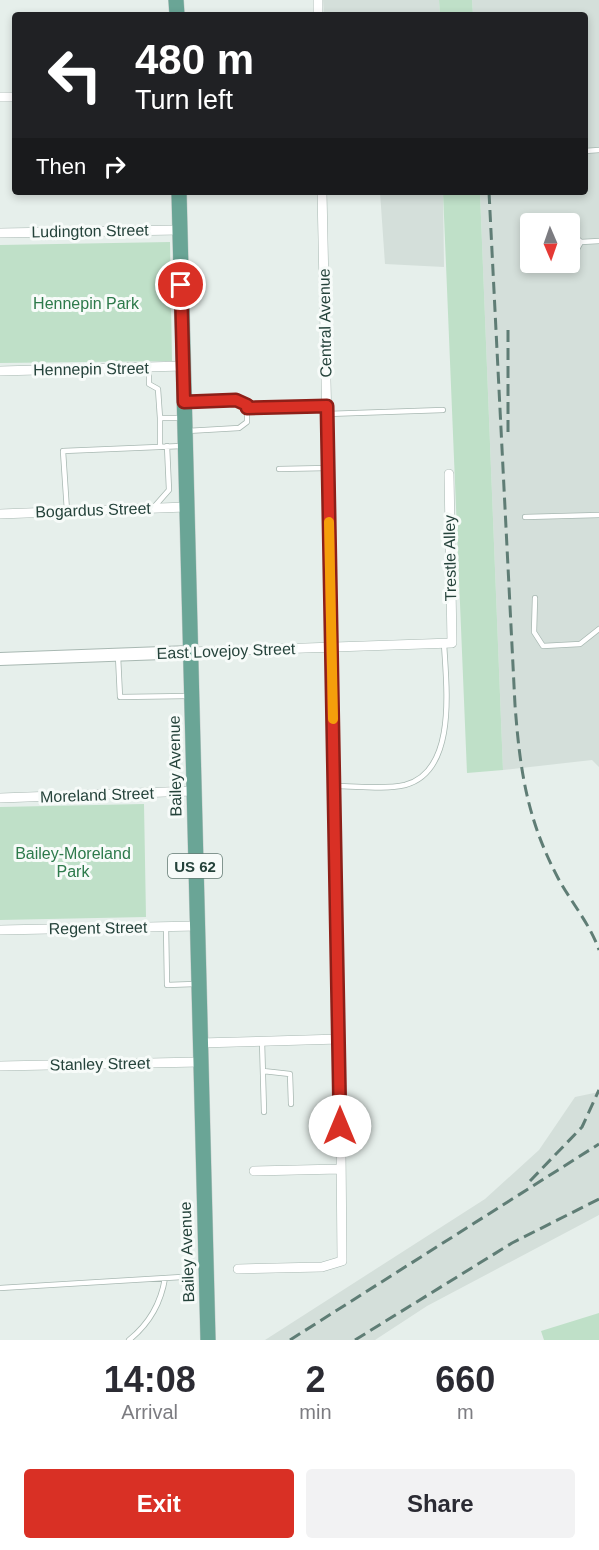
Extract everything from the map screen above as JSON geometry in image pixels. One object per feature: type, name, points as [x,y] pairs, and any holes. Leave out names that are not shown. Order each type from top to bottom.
[{"type":"main road","name":"Bailey Avenue","points":[[179,195],[208,1340]]},
{"type":"street","name":"Central Avenue","points":[[238,1269],[322,1267],[342,1261],[340,1039],[322,195]]},
{"type":"street","name":"Ludington Street","points":[[0,233],[179,230]]},
{"type":"street","name":"Hennepin Street","points":[[0,371],[183,366]]},
{"type":"street","name":"Trestle Alley","points":[[448,643],[449,474]]},
{"type":"street","name":"Bogardus Street","points":[[0,514],[186,507]]},
{"type":"street","name":"East Lovejoy Street","points":[[0,659],[448,643]]},
{"type":"street","name":"Moreland Street","points":[[0,798],[193,791]]},
{"type":"street","name":"Regent Street","points":[[0,930],[197,926]]},
{"type":"street","points":[[200,1043],[340,1039]]},
{"type":"street","name":"Stanley Street","points":[[0,1066],[200,1062]]},
{"type":"street","points":[[254,1172],[340,1169]]},
{"type":"lane","points":[[580,242],[599,241]]},
{"type":"lane","points":[[149,367],[149,384],[158,389],[160,447]]},
{"type":"lane","points":[[67,511],[63,452],[167,446],[184,432],[244,427],[247,422],[247,405],[236,400],[184,402]]},
{"type":"lane","points":[[247,408],[443,410]]},
{"type":"lane","points":[[160,418],[184,432]]},
{"type":"lane","points":[[154,508],[169,490],[167,446]]},
{"type":"lane","points":[[279,470],[328,468]]},
{"type":"lane","points":[[525,517],[599,515]]},
{"type":"lane","points":[[535,598],[534,632],[543,646],[580,644],[599,629]]},
{"type":"lane","name":"Trestle Alley","points":[[334,786],[404,785],[420,779],[432,767],[443,737],[447,713],[448,643]]},
{"type":"lane","points":[[118,655],[120,697],[191,696]]},
{"type":"lane","points":[[166,926],[167,985],[198,984]]},
{"type":"lane","points":[[262,1041],[264,1112]]},
{"type":"lane","points":[[263,1071],[282,1071],[290,1074],[291,1104]]},
{"type":"lane","points":[[0,1288],[182,1277]]},
{"type":"lane","points":[[129,1340],[156,1310],[162,1296],[165,1278]]},
{"type":"shaded area","points":[[323,0],[439,0],[440,12],[324,12]]},
{"type":"shaded area","points":[[472,0],[599,0],[599,767],[592,760],[503,770],[480,195],[588,195],[588,12],[473,12]]},
{"type":"shaded area","points":[[380,195],[443,195],[444,267],[385,264]]},
{"type":"shaded area","points":[[599,1092],[599,1215],[427,1306],[375,1340],[265,1340],[485,1199],[539,1150],[575,1097]]},
{"type":"green space","points":[[439,0],[472,0],[473,12],[440,12]]},
{"type":"green space","points":[[443,195],[480,195],[503,770],[467,773]]},
{"type":"green space","name":"Hennepin Park","points":[[170,242],[172,361],[0,363],[0,245]]},
{"type":"green space","name":"Bailey-Moreland Park","points":[[144,804],[146,917],[0,920],[0,807]]},
{"type":"green space","points":[[599,1313],[599,1340],[544,1340],[541,1331]]},
{"type":"railway","points":[[489,195],[519,752],[532,815],[547,856],[586,922],[599,950]]},
{"type":"railway","points":[[508,330],[508,435]]},
{"type":"railway","points":[[530,1181],[582,1127],[599,1090]]},
{"type":"railway","points":[[290,1340],[599,1144]]},
{"type":"railway","points":[[355,1340],[512,1243],[599,1199]]},
{"type":"slow traffic","points":[[329,522],[333,719]]},
{"type":"route","points":[[181,285],[184,402],[236,400],[242,401],[247,408],[327,406],[340,1126]]}]
